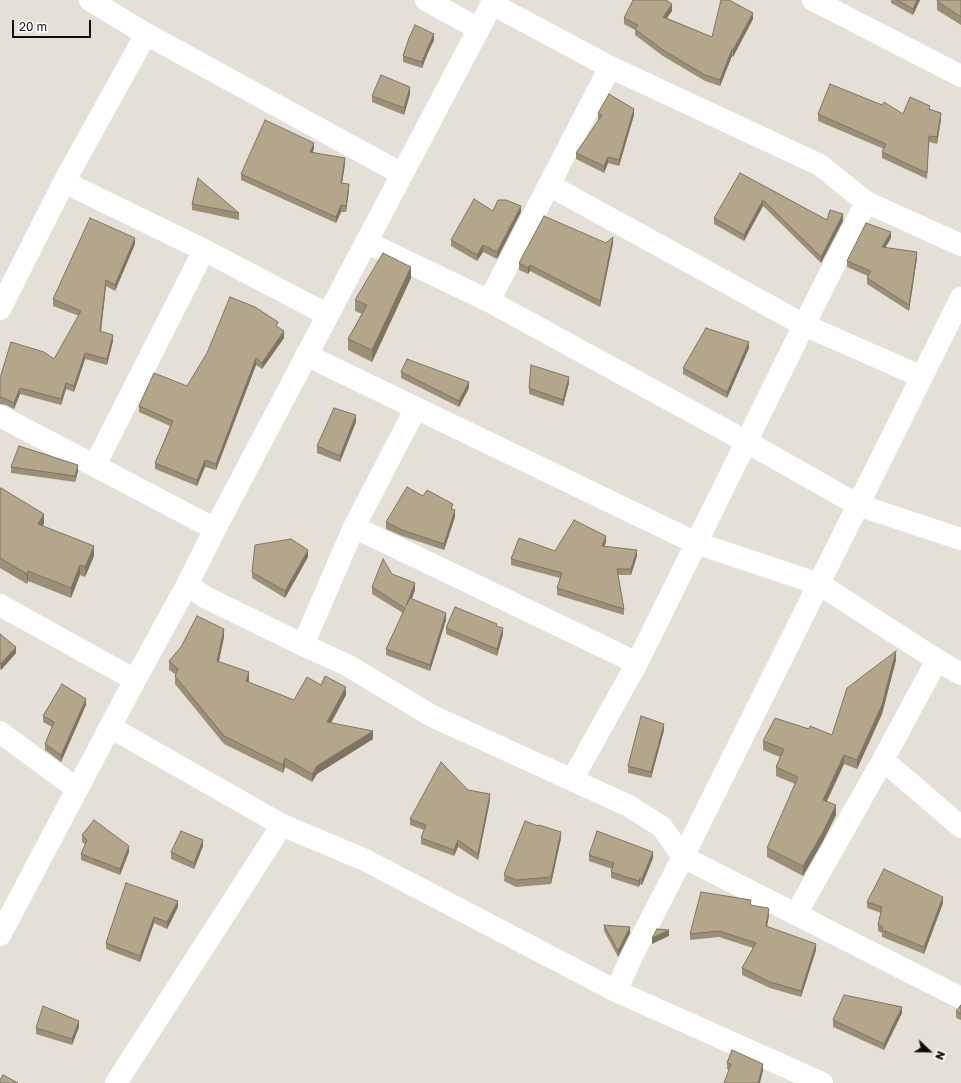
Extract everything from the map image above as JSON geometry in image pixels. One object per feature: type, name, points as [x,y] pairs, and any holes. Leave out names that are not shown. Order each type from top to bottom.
[{"type":"street","points":[[90,0],[146,34],[402,174]]},
{"type":"street","points":[[426,0],[479,29]]},
{"type":"street","points":[[813,0],[961,76]]},
{"type":"street","points":[[0,935],[187,585],[214,529],[493,2],[610,67],[820,165],[866,202],[961,245]]},
{"type":"street","points":[[0,309],[64,182],[146,34]]},
{"type":"street","points":[[489,301],[610,67]]},
{"type":"street","points":[[64,182],[204,250],[328,314]]},
{"type":"street","points":[[549,185],[804,325],[922,377]]},
{"type":"street","points":[[572,780],[637,663],[866,202]]},
{"type":"street","points":[[366,242],[489,301],[747,442],[858,505],[961,539]]},
{"type":"street","points":[[94,466],[204,250]]},
{"type":"street","points":[[616,991],[633,954],[683,857],[961,298]]},
{"type":"street","points":[[306,355],[696,543],[819,584],[961,674]]},
{"type":"street","points":[[303,645],[354,526],[416,408]]},
{"type":"street","points":[[0,416],[214,529]]},
{"type":"street","points":[[354,526],[637,663]]},
{"type":"street","points":[[187,585],[204,597],[346,665],[432,716],[629,806],[662,827],[683,857],[961,998]]},
{"type":"street","points":[[0,605],[135,680]]},
{"type":"street","points":[[796,914],[883,760],[937,660]]},
{"type":"street","points":[[110,727],[282,825],[365,860],[616,991],[822,1083]]},
{"type":"street","points":[[0,732],[77,789]]},
{"type":"street","points":[[883,760],[961,827]]},
{"type":"street","points":[[116,1083],[282,825]]},
{"type":"building","points":[[633,0],[666,0],[672,4],[663,17],[712,37],[721,0],[729,0],[753,13],[733,50],[732,49],[720,80],[705,75],[663,50],[635,29],[638,25],[624,18]]},
{"type":"building","points":[[897,0],[917,0],[913,9]]},
{"type":"building","points":[[961,0],[961,17],[937,1]]},
{"type":"building","points":[[415,25],[434,34],[422,62],[403,56]]},
{"type":"building","points":[[381,75],[410,87],[404,108],[372,96]]},
{"type":"building","points":[[830,84],[882,105],[884,102],[903,114],[910,97],[930,106],[929,109],[941,113],[937,137],[929,136],[927,173],[882,152],[886,144],[818,114]]},
{"type":"building","points":[[609,94],[634,109],[619,160],[608,157],[604,166],[576,153],[602,115],[598,113]]},
{"type":"building","points":[[265,120],[314,143],[310,152],[345,158],[341,183],[349,184],[346,206],[341,205],[336,217],[241,174]]},
{"type":"building","points":[[740,173],[827,220],[830,210],[843,214],[821,257],[763,200],[744,235],[714,218]]},
{"type":"building","points":[[198,178],[239,213],[192,204]]},
{"type":"building","points":[[474,199],[493,211],[498,200],[506,200],[521,206],[497,252],[483,245],[477,255],[451,240]]},
{"type":"building","points":[[544,216],[606,243],[613,237],[600,301],[530,265],[528,268],[519,263]]},
{"type":"building","points":[[90,218],[135,238],[115,285],[106,280],[100,331],[113,335],[107,359],[85,353],[74,386],[66,383],[61,399],[20,388],[14,403],[0,397],[0,378],[11,342],[44,352],[54,359],[81,311],[53,299]]},
{"type":"building","points":[[866,223],[891,232],[882,247],[917,252],[909,305],[867,278],[871,271],[847,261]]},
{"type":"building","points":[[383,253],[411,267],[372,350],[348,339],[367,305],[355,300]]},
{"type":"building","points":[[230,297],[255,307],[278,322],[276,326],[284,331],[262,363],[256,358],[216,464],[205,460],[197,480],[155,463],[173,421],[139,406],[154,373],[187,386],[207,353]]},
{"type":"building","points":[[706,328],[749,342],[727,392],[683,368]]},
{"type":"building","points":[[407,359],[469,382],[459,401],[401,372]]},
{"type":"building","points":[[531,365],[569,377],[563,400],[529,388]]},
{"type":"building","points":[[334,408],[356,415],[340,456],[317,446]]},
{"type":"building","points":[[19,446],[78,465],[75,476],[11,467]]},
{"type":"building","points":[[407,487],[423,496],[427,490],[453,504],[451,509],[455,510],[444,544],[402,530],[386,522]]},
{"type":"building","points":[[1,488],[44,514],[38,524],[94,546],[85,567],[80,565],[71,588],[28,571],[27,574],[0,558]]},
{"type":"building","points":[[574,520],[606,536],[602,546],[637,550],[631,569],[617,569],[624,609],[557,588],[562,573],[511,559],[519,538],[555,551]]},
{"type":"building","points":[[291,539],[308,550],[285,591],[252,572],[255,545]]},
{"type":"building","points":[[383,559],[392,574],[415,583],[406,606],[410,598],[446,613],[430,665],[386,649],[405,608],[372,587]]},
{"type":"building","points":[[455,607],[497,624],[496,626],[503,628],[497,649],[446,628]]},
{"type":"building","points":[[197,616],[224,629],[217,661],[249,672],[246,681],[294,700],[307,677],[321,685],[325,676],[346,687],[327,722],[373,731],[317,766],[312,774],[285,758],[283,765],[224,736],[175,676],[178,669],[169,661],[181,647]]},
{"type":"building","points":[[0,634],[16,647],[1,664],[0,663]]},
{"type":"building","points":[[896,651],[882,705],[857,760],[844,755],[823,800],[836,805],[823,832],[803,866],[767,848],[798,777],[776,767],[784,749],[763,741],[775,718],[809,729],[810,726],[832,735],[847,688]]},
{"type":"building","points":[[62,684],[86,699],[61,755],[45,744],[54,722],[43,716]]},
{"type":"building","points":[[641,716],[664,724],[651,772],[628,766]]},
{"type":"building","points":[[441,762],[468,790],[490,794],[478,854],[458,840],[454,850],[421,838],[426,825],[410,819]]},
{"type":"building","points":[[94,820],[129,846],[120,869],[81,854],[87,840],[82,835]]},
{"type":"building","points":[[525,821],[561,832],[551,877],[516,880],[504,875]]},
{"type":"building","points":[[181,831],[203,840],[194,863],[171,852]]},
{"type":"building","points":[[597,831],[653,852],[642,879],[640,878],[639,881],[611,872],[614,863],[589,855]]},
{"type":"building","points":[[884,869],[943,897],[924,947],[882,930],[883,927],[878,925],[882,907],[867,902]]},
{"type":"building","points":[[126,883],[178,901],[167,922],[154,917],[140,956],[106,943]]},
{"type":"building","points":[[701,892],[751,900],[750,905],[769,909],[766,926],[816,944],[801,991],[770,982],[742,968],[756,943],[719,931],[690,934]]},
{"type":"building","points":[[604,925],[630,927],[618,951]]},
{"type":"building","points":[[657,929],[669,930],[652,938]]},
{"type":"building","points":[[844,995],[902,1007],[884,1044],[833,1020]]},
{"type":"building","points":[[961,1005],[961,1014],[956,1011]]},
{"type":"building","points":[[43,1006],[79,1021],[72,1039],[36,1028]]},
{"type":"building","points":[[732,1050],[763,1064],[758,1083],[724,1083],[731,1064],[727,1063]]},
{"type":"building","points":[[3,1075],[18,1083],[0,1083]]}]
